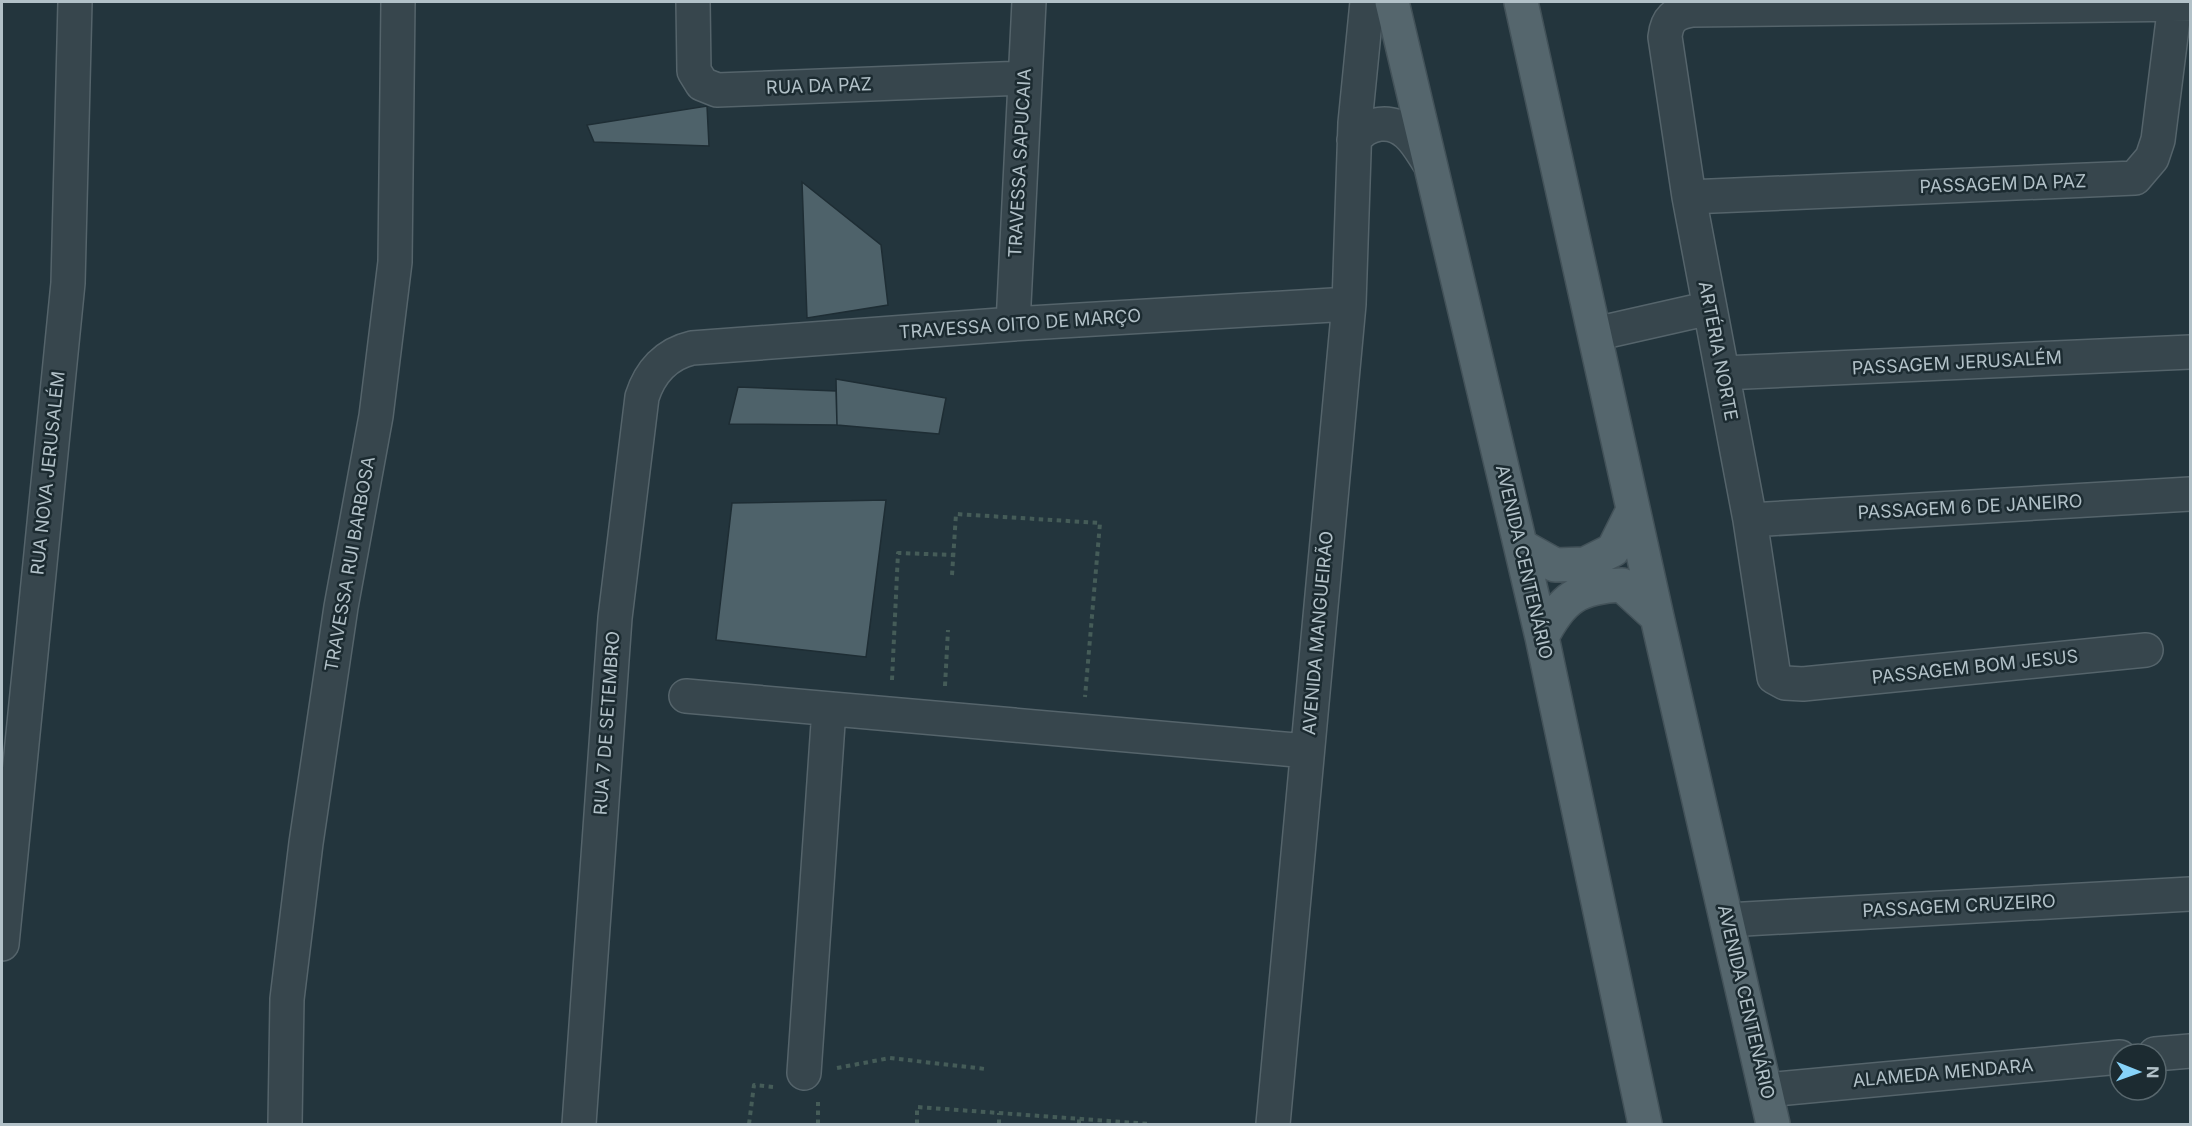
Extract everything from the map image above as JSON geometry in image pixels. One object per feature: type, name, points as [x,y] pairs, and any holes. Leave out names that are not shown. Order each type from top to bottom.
[{"type":"main road","name":"AVENIDA CENTENÁRIO","points":[[1392,2],[1542,637],[1645,1125]]},
{"type":"main road","name":"AVENIDA CENTENÁRIO","points":[[1521,2],[1657,617],[1773,1125]]},
{"type":"main road","points":[[1521,546],[1555,565],[1585,564],[1613,550],[1633,510]]},
{"type":"main road","points":[[1542,637],[1554,614],[1565,603],[1593,586],[1622,585],[1657,617]]},
{"type":"street","name":"RUA NOVA JERUSALÉM","points":[[2,944],[68,283],[75,2]]},
{"type":"street","name":"TRAVESSA RUI BARBOSA","points":[[285,1125],[287,999],[303,866],[341,607],[376,416],[395,262],[398,2]]},
{"type":"street","name":"RUA DA PAZ","points":[[693,2],[694,71],[702,84],[717,90],[1023,78]]},
{"type":"street","name":"TRAVESSA SAPUCAIA","points":[[1012,324],[1023,78],[1029,2]]},
{"type":"street","name":"AVENIDA MANGUEIRÃO","points":[[1273,1125],[1349,304],[1354,140],[1367,2]]},
{"type":"street","name":"ARTÉRIA NORTE","points":[[1803,684],[1785,683],[1774,677],[1772,672],[1750,520],[1689,197],[1665,38],[1670,19],[1679,12],[1692,10],[2182,4]]},
{"type":"street","name":"PASSAGEM DA PAZ","points":[[1689,197],[2135,178],[2152,158],[2158,140],[2182,4]]},
{"type":"street","points":[[1354,140],[1366,127],[1382,124],[1395,126],[1408,134],[1428,161]]},
{"type":"street","name":"TRAVESSA OITO DE MARÇO","points":[[692,348],[1012,324],[1349,304]]},
{"type":"street","points":[[1595,334],[1710,308]]},
{"type":"street","name":"RUA 7 DE SETEMBRO","points":[[579,1125],[615,618],[642,397],[658,367],[680,351],[692,348]]},
{"type":"street","name":"PASSAGEM JERUSALÉM","points":[[1723,373],[2190,352]]},
{"type":"street","name":"PASSAGEM 6 DE JANEIRO","points":[[1750,520],[2190,494]]},
{"type":"street","name":"PASSAGEM BOM JESUS","points":[[1803,684],[2146,650]]},
{"type":"street","points":[[686,696],[1307,751]]},
{"type":"street","points":[[811,1083],[829,709]]},
{"type":"street","name":"PASSAGEM CRUZEIRO","points":[[1727,920],[2190,894]]},
{"type":"street","points":[[2168,1053],[2190,1051]]},
{"type":"street","name":"ALAMEDA MENDARA","points":[[1766,1090],[2108,1058]]},
{"type":"path","points":[[952,575],[956,514],[1100,523],[1082,731]]},
{"type":"path","points":[[891,714],[898,553],[953,555]]},
{"type":"path","points":[[943,719],[948,630]]},
{"type":"path","points":[[818,1125],[811,1083],[890,1058],[985,1069]]},
{"type":"path","points":[[749,1125],[754,1085]]},
{"type":"path","points":[[917,1125],[917,1107],[1150,1125]]},
{"type":"path","points":[[999,1113],[999,1125]]},
{"type":"path","points":[[1079,1118],[1079,1125]]},
{"type":"building","points":[[707,106],[709,146],[594,142],[587,125]]},
{"type":"building","points":[[802,182],[881,245],[888,305],[807,318]]},
{"type":"building","points":[[836,379],[946,398],[939,434],[837,425]]},
{"type":"building","points":[[738,387],[836,391],[837,425],[729,424]]},
{"type":"building","points":[[886,500],[866,657],[716,640],[732,503]]}]
